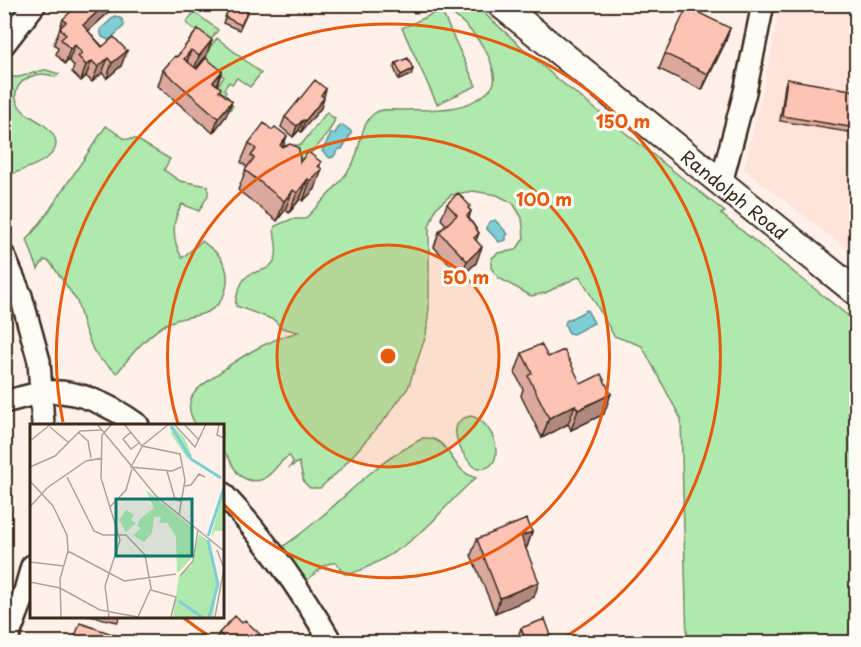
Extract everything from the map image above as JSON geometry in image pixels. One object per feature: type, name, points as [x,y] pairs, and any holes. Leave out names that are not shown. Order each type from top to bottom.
[{"type":"main road","name":"Randolph Road","points":[[500,4],[856,292]]},
{"type":"street","points":[[4,44],[35,4]]},
{"type":"street","points":[[721,183],[745,92],[763,4]]},
{"type":"street","points":[[4,256],[21,296],[39,361],[43,424]]},
{"type":"street","points":[[4,402],[42,393],[70,394],[102,404],[136,424]]},
{"type":"street","points":[[224,495],[288,573],[331,642]]},
{"type":"street","points":[[6,642],[30,573]]},
{"type":"shaded area","points":[[779,5],[856,5],[856,256],[744,169],[771,55]]},
{"type":"green space","points":[[408,5],[475,5],[555,77],[725,212],[721,214],[856,322],[856,642],[687,642],[681,419],[642,346],[614,336],[580,276],[545,293],[531,296],[499,278],[491,268],[492,258],[498,253],[516,250],[524,238],[522,218],[513,203],[497,195],[473,191],[451,195],[436,208],[429,227],[429,307],[426,335],[408,388],[385,419],[340,470],[320,488],[310,488],[304,482],[299,462],[290,467],[293,462],[290,456],[285,458],[265,478],[251,481],[242,477],[224,452],[224,424],[195,424],[189,406],[192,396],[200,388],[252,351],[298,332],[282,328],[274,320],[236,306],[237,294],[248,276],[267,268],[275,259],[277,251],[275,226],[292,219],[305,219],[337,185],[356,157],[370,117],[384,110],[434,110],[456,107],[476,100],[489,91],[493,85],[494,75],[485,50],[465,25],[442,9],[412,12]]},
{"type":"green space","points":[[441,10],[476,86],[437,104],[402,28]]},
{"type":"green space","points":[[194,12],[218,30],[210,41],[186,23]]},
{"type":"green space","points":[[217,38],[261,73],[250,87],[237,78],[232,84],[229,82],[222,98],[233,106],[228,112],[209,97],[224,77],[206,59],[210,47]]},
{"type":"green space","points":[[46,70],[59,74],[55,77],[41,74],[26,79],[17,89],[16,96],[23,110],[43,124],[53,135],[56,144],[53,152],[36,164],[5,176],[5,75],[20,77]]},
{"type":"green space","points":[[327,112],[335,118],[326,135],[307,157],[303,159],[298,157],[295,145],[301,145]]},
{"type":"green space","points":[[106,126],[125,139],[136,139],[170,159],[164,170],[180,181],[208,186],[208,195],[199,211],[182,204],[178,211],[174,231],[176,244],[182,258],[202,241],[220,257],[227,273],[226,290],[217,305],[202,314],[166,324],[139,346],[117,373],[93,350],[77,301],[50,262],[44,260],[38,269],[27,240]]},
{"type":"green space","points":[[471,416],[488,428],[496,448],[492,464],[485,468],[474,467],[469,462],[457,439],[457,424],[462,419]]},
{"type":"green space","points":[[423,438],[439,442],[460,468],[476,478],[433,521],[391,554],[349,574],[345,574],[336,563],[327,564],[304,582],[282,547],[316,522],[374,470]]},
{"type":"water","points":[[115,16],[122,19],[124,26],[109,40],[102,37],[100,30]]},
{"type":"water","points":[[343,125],[351,131],[351,134],[342,149],[330,158],[322,151],[331,134]]},
{"type":"water","points":[[495,220],[508,234],[506,240],[499,242],[486,228],[489,222]]},
{"type":"water","points":[[587,310],[594,323],[573,334],[569,333],[565,325],[566,321]]},
{"type":"building","points":[[79,4],[106,4],[83,25],[102,47],[114,37],[127,51],[112,63],[108,58],[98,67],[92,61],[86,65],[78,56],[82,53],[75,45],[70,49],[61,39],[66,35],[60,28],[66,22],[63,19]]},
{"type":"building","points":[[231,4],[250,6],[241,25],[225,17]]},
{"type":"building","points":[[687,7],[730,28],[708,74],[665,54]]},
{"type":"building","points":[[198,29],[212,40],[199,56],[191,50],[184,59],[197,69],[206,58],[222,71],[213,82],[221,88],[219,91],[232,101],[218,118],[163,70],[175,56],[177,57]]},
{"type":"building","points":[[408,58],[413,69],[401,75],[396,63]]},
{"type":"building","points":[[787,79],[856,91],[856,128],[782,116]]},
{"type":"building","points":[[315,80],[326,89],[321,95],[324,98],[305,121],[303,120],[297,126],[285,117]]},
{"type":"building","points":[[264,123],[272,130],[275,127],[287,136],[280,145],[282,147],[290,144],[299,149],[300,162],[308,152],[321,162],[318,166],[322,169],[310,181],[308,179],[297,193],[293,190],[284,201],[245,170],[254,158],[251,156],[256,149],[249,143]]},
{"type":"building","points":[[458,193],[470,206],[468,208],[471,211],[467,216],[479,233],[474,238],[482,247],[467,261],[439,232],[457,215],[447,204]]},
{"type":"building","points":[[541,344],[548,357],[564,350],[581,384],[601,374],[611,394],[578,410],[575,405],[549,418],[528,376],[532,373],[522,353]]},
{"type":"building","points":[[527,519],[532,532],[521,536],[539,582],[500,598],[477,539]]},
{"type":"building","points":[[235,616],[242,623],[245,620],[267,641],[228,642],[219,633]]},
{"type":"building","points":[[545,619],[553,641],[526,642],[521,628]]},
{"type":"building","points":[[80,623],[121,637],[119,642],[73,642]]},
{"type":"building","points":[[185,636],[189,642],[174,642]]}]
